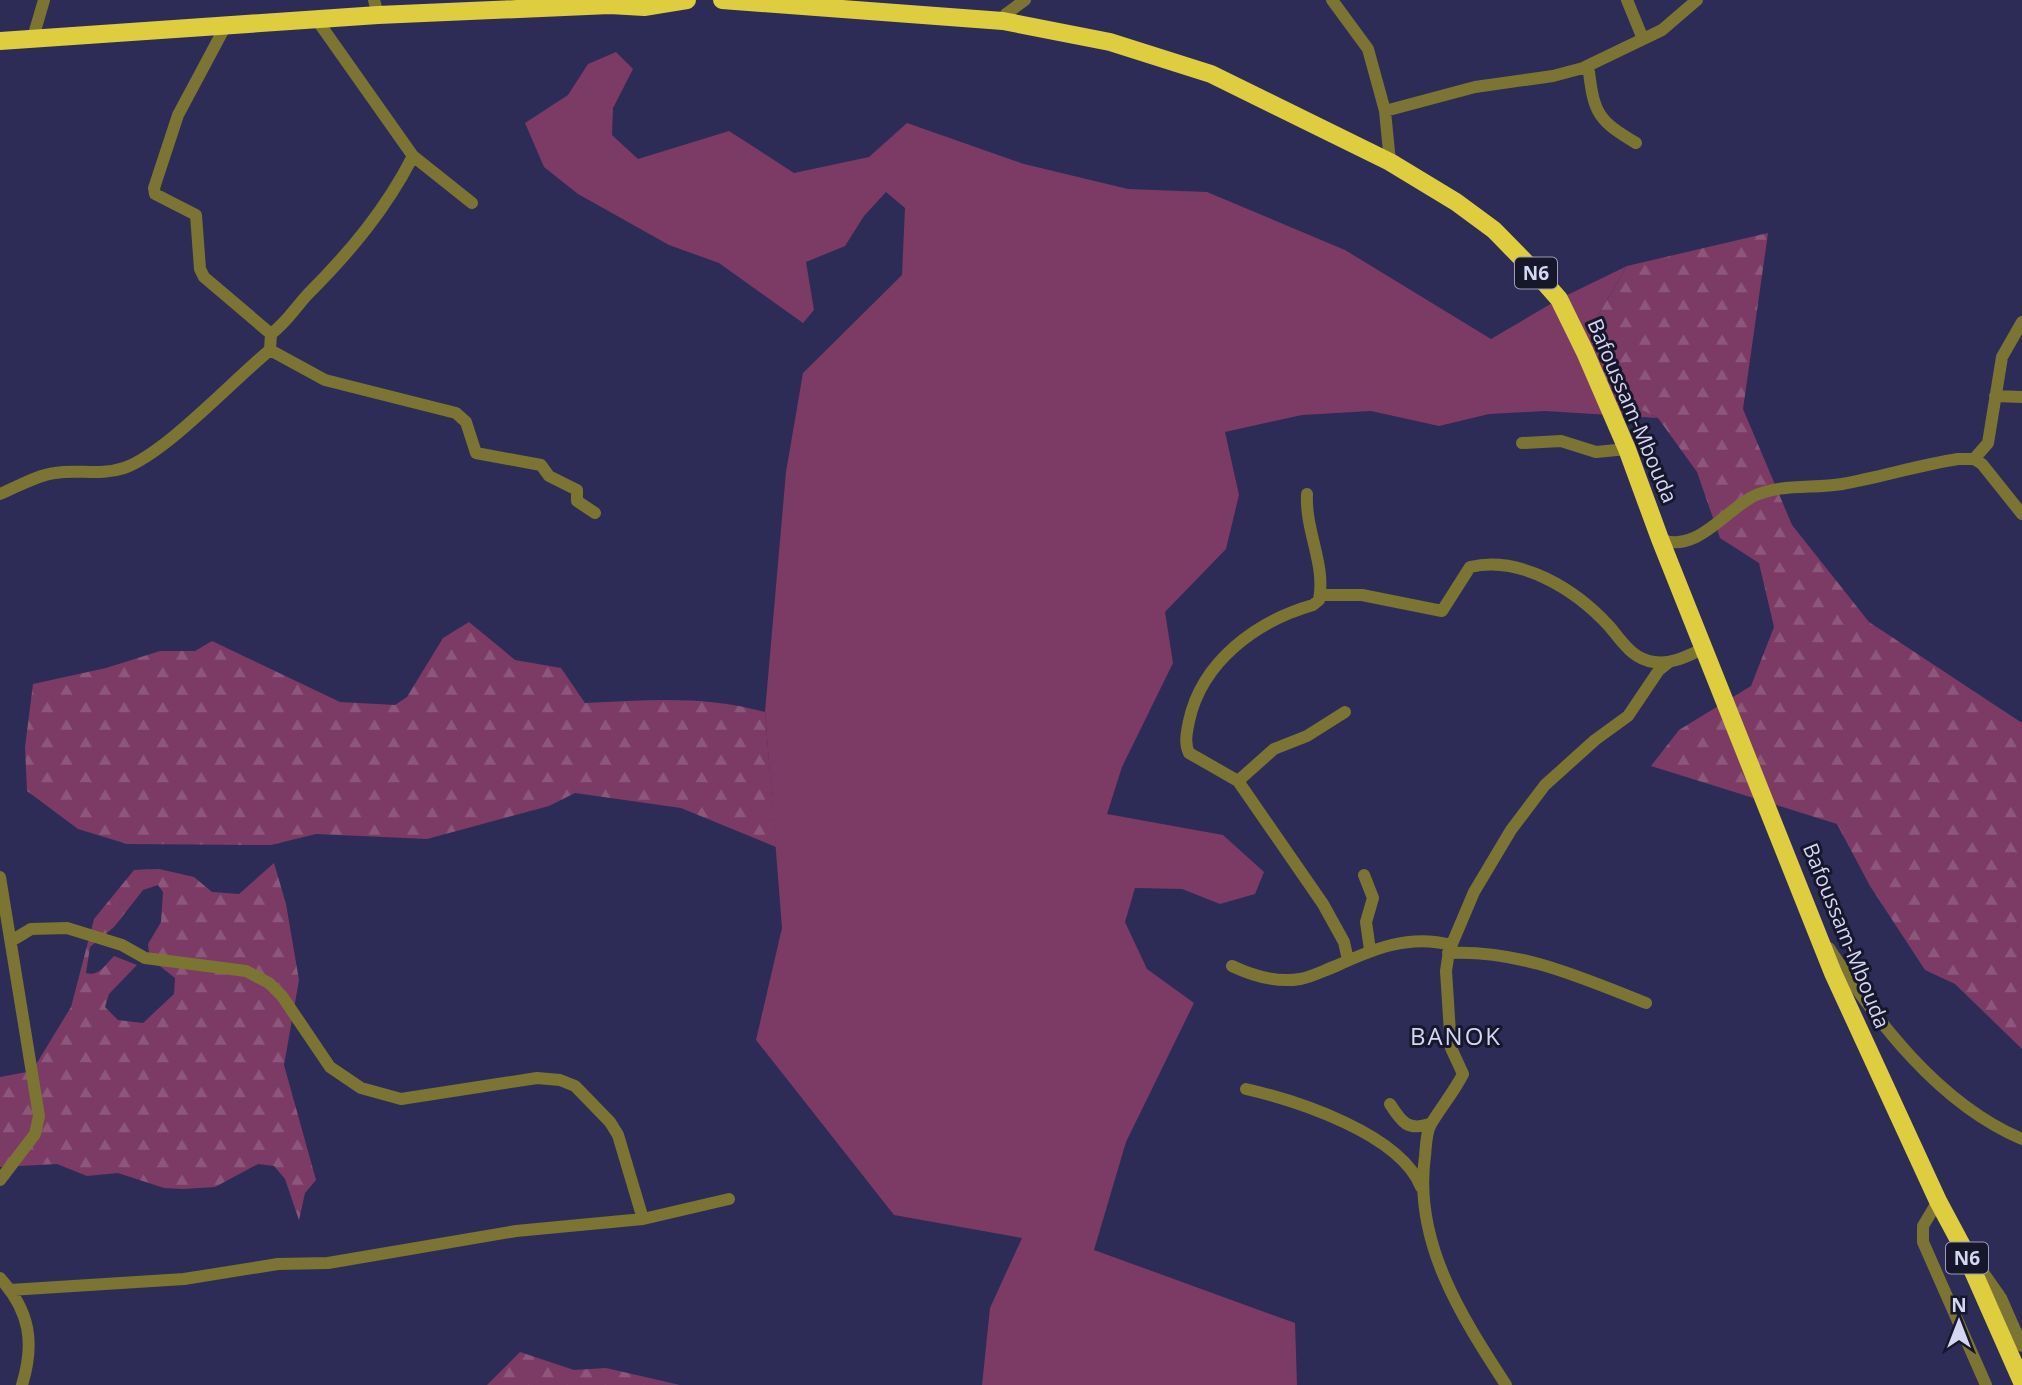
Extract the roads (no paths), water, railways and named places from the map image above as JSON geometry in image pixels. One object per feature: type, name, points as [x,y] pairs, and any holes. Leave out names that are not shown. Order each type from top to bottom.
[{"type":"highway","points":[[0,41],[32,41],[317,20],[376,7],[611,2],[643,7],[687,0]]},
{"type":"highway","name":"Bafoussam-Mbouda","points":[[722,0],[1003,21],[1110,42],[1211,74],[1390,162],[1455,202],[1494,230],[1559,299],[1627,449],[1660,539],[1833,973],[1938,1201],[1961,1244],[2022,1382]]},
{"type":"street","points":[[32,41],[44,0]]},
{"type":"street","points":[[1003,21],[1006,13],[1025,0]]},
{"type":"street","points":[[1332,0],[1368,49],[1385,111],[1390,162]]},
{"type":"street","points":[[1627,0],[1643,39]]},
{"type":"street","points":[[1385,111],[1475,87],[1553,76],[1583,68],[1662,30],[1697,0]]},
{"type":"street","points":[[317,20],[413,156],[472,202]]},
{"type":"street","points":[[225,27],[178,115],[154,188],[155,194],[196,215],[200,269],[204,277],[271,334]]},
{"type":"street","points":[[1583,68],[1589,72],[1592,102],[1599,117],[1636,144]]},
{"type":"street","points":[[0,494],[55,473],[95,475],[124,468],[145,457],[270,350],[271,334],[287,321],[355,245],[388,202],[413,156]]},
{"type":"street","points":[[1974,459],[1988,443],[2002,357],[2022,322]]},
{"type":"street","points":[[270,350],[325,380],[456,413],[466,422],[476,453],[541,466],[549,476],[577,490],[577,501],[596,513]]},
{"type":"street","points":[[1995,396],[2022,397]]},
{"type":"street","points":[[1522,443],[1561,441],[1595,452],[1627,449]]},
{"type":"street","points":[[1660,539],[1672,544],[1693,540],[1754,496],[1791,486],[1841,484],[1927,464],[1974,459],[1982,464],[2022,514]]},
{"type":"street","points":[[1307,494],[1305,515],[1318,561],[1320,595],[1313,605],[1268,621],[1226,655],[1211,671],[1193,703],[1186,749],[1238,781],[1323,905],[1344,942],[1348,960]]},
{"type":"street","points":[[1320,595],[1363,595],[1442,611],[1470,567],[1480,564],[1520,569],[1563,587],[1607,624],[1632,653],[1654,662],[1670,662]]},
{"type":"street","points":[[1506,1385],[1457,1304],[1430,1242],[1424,1194],[1424,1159],[1430,1124],[1463,1074],[1451,1048],[1446,984],[1449,949],[1474,892],[1511,830],[1555,775],[1628,716],[1659,670],[1670,662],[1705,648]]},
{"type":"street","points":[[1238,781],[1274,749],[1307,736],[1345,712]]},
{"type":"street","points":[[1364,875],[1373,898],[1366,922],[1370,950]]},
{"type":"street","points":[[0,877],[39,1125],[0,1180]]},
{"type":"street","points":[[11,941],[31,929],[67,928],[122,944],[145,958],[246,971],[269,983],[282,996],[330,1067],[361,1088],[381,1096],[401,1099],[537,1078],[560,1080],[575,1086],[610,1122],[618,1135],[643,1219]]},
{"type":"street","points":[[1818,930],[1865,1002],[1944,1089],[1987,1120],[2022,1139]]},
{"type":"street","points":[[1232,966],[1274,980],[1301,979],[1370,950],[1425,940],[1449,949],[1553,966],[1646,1003]]},
{"type":"street","points":[[1246,1089],[1312,1108],[1378,1141],[1404,1158],[1424,1194]]},
{"type":"street","points":[[1390,1104],[1403,1123],[1411,1128],[1430,1124]]},
{"type":"street","points":[[10,1290],[215,1276],[278,1264],[355,1259],[516,1231],[643,1219],[729,1199]]},
{"type":"street","points":[[1938,1201],[1923,1226],[1923,1242],[1986,1385]]},
{"type":"street","points":[[1961,1244],[1991,1280],[2022,1346]]},
{"type":"street","points":[[0,1278],[10,1290],[29,1326],[29,1352],[22,1385]]},
{"type":"district","name":"BANOK","points":[[1456,1037]]}]
